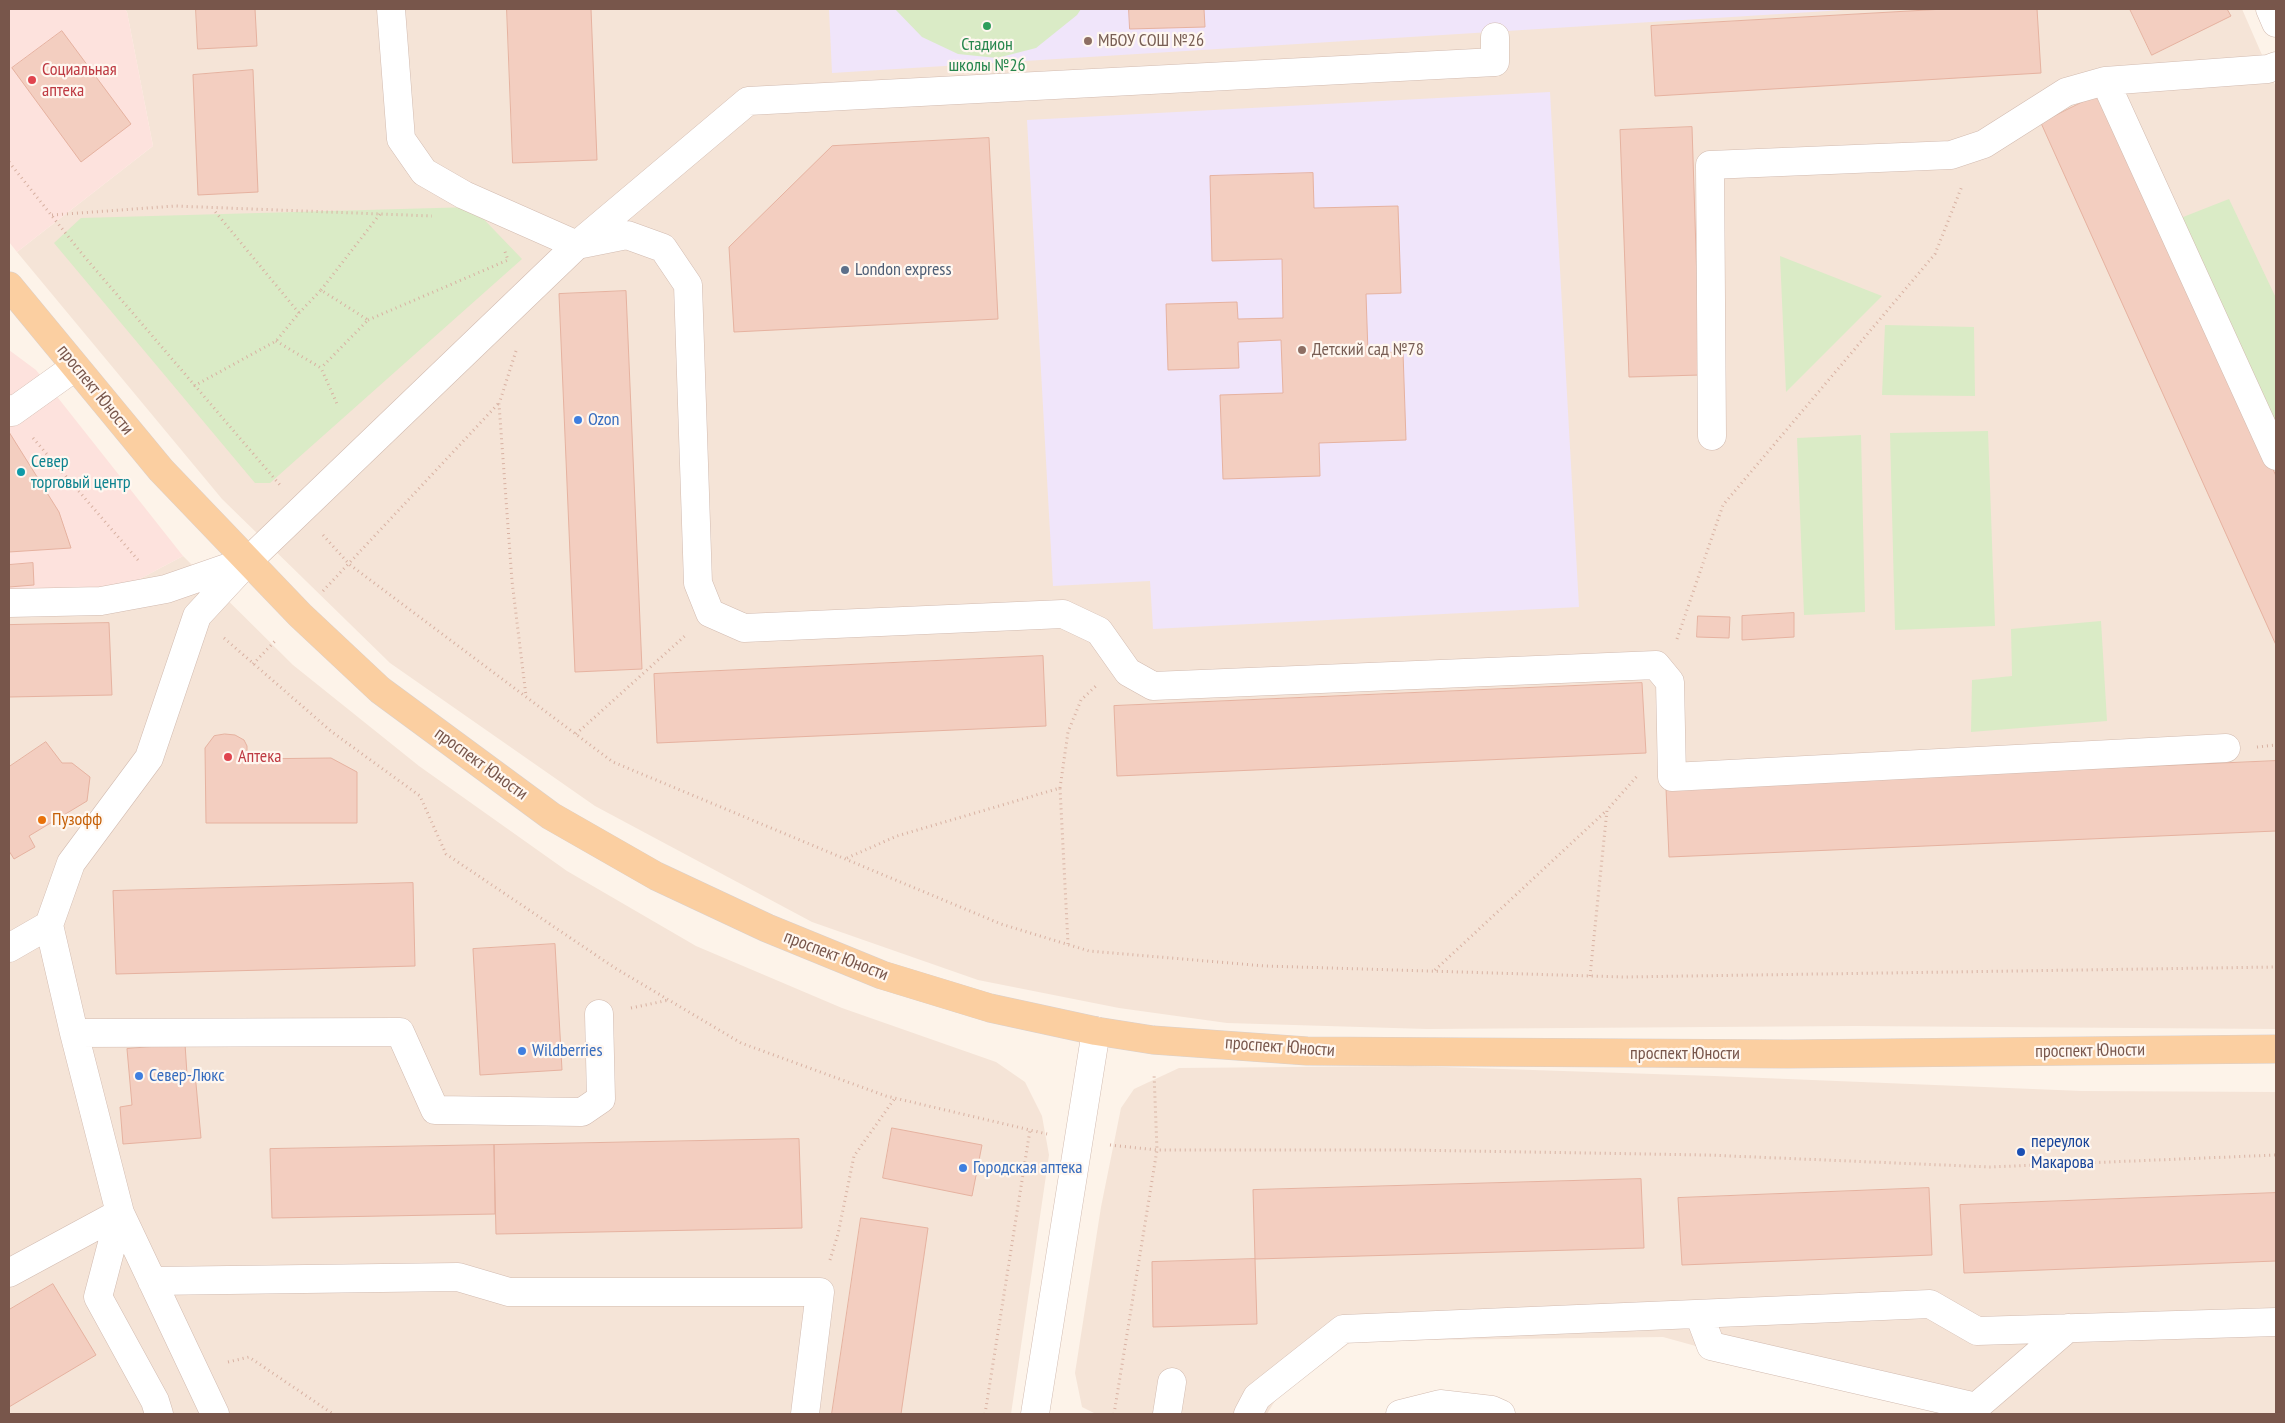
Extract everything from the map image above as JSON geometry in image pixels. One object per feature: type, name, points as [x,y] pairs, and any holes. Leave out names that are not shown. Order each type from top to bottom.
[{"type":"main road","name":"проспект Юности","points":[[9,286],[161,470],[300,615],[380,690],[551,816],[656,876],[767,928],[882,975],[990,1008],[1096,1031],[1153,1040],[1307,1051],[1788,1054],[2276,1050]]},
{"type":"street","points":[[392,9],[401,139],[424,172],[464,195],[577,245],[627,234],[663,248],[688,286],[698,583],[710,613],[744,628],[1063,614],[1099,631],[1128,672],[1153,686],[1656,665],[1670,682],[1672,777],[2226,748]]},
{"type":"street","points":[[2270,9],[2276,24]]},
{"type":"street","points":[[215,1414],[120,1213],[74,1033],[49,925],[71,863],[149,758],[197,616],[248,561],[577,245],[748,101],[1495,62],[1495,37]]},
{"type":"street","points":[[1712,436],[1710,165],[1951,155],[1984,144],[2066,92],[2105,81],[2268,69],[2276,66]]},
{"type":"street","points":[[2105,81],[2276,456]]},
{"type":"street","points":[[9,409],[12,412],[75,367]]},
{"type":"street","points":[[9,603],[111,599],[166,589],[248,561]]},
{"type":"street","points":[[9,948],[49,925]]},
{"type":"street","points":[[74,1033],[400,1032],[435,1110],[582,1112],[601,1098],[599,1014]]},
{"type":"street","points":[[1035,1414],[1096,1031]]},
{"type":"street","points":[[9,1274],[120,1213]]},
{"type":"street","points":[[120,1213],[98,1297],[155,1401],[159,1414]]},
{"type":"street","points":[[152,1280],[458,1277],[509,1292],[820,1292],[805,1414]]},
{"type":"street","points":[[1248,1414],[1257,1397],[1343,1329],[1930,1304],[1977,1331],[2276,1322]]},
{"type":"street","points":[[1699,1314],[1711,1346],[1976,1407],[2068,1328]]},
{"type":"street","points":[[1167,1414],[1172,1382]]},
{"type":"street","points":[[1400,1414],[1440,1404],[1492,1410],[1502,1414]]},
{"type":"path","points":[[1656,665],[1676,642],[1723,505],[1935,254],[1956,199],[1984,144]]},
{"type":"path","points":[[9,162],[194,386],[349,564],[613,762],[1001,924],[1089,951],[1265,966],[1624,977],[2276,967]]},
{"type":"path","points":[[51,215],[175,206],[436,216]]},
{"type":"path","points":[[213,208],[299,314]]},
{"type":"path","points":[[194,386],[276,341],[321,290],[380,214]]},
{"type":"path","points":[[321,368],[368,320],[508,260],[502,243]]},
{"type":"path","points":[[321,290],[368,320]]},
{"type":"path","points":[[276,341],[321,368],[338,406]]},
{"type":"path","points":[[518,347],[499,404],[512,581],[526,696]]},
{"type":"path","points":[[349,564],[499,404]]},
{"type":"path","points":[[576,734],[710,613]]},
{"type":"path","points":[[1068,944],[1060,788],[1068,732],[1081,700],[1121,661]]},
{"type":"path","points":[[1435,971],[1607,810],[1643,769]]},
{"type":"path","points":[[846,859],[897,836],[1060,788]]},
{"type":"path","points":[[1590,976],[1607,810]]},
{"type":"path","points":[[599,1014],[670,1000]]},
{"type":"path","points":[[1114,1414],[1157,1150],[1153,1040]]},
{"type":"path","points":[[820,1292],[838,1234],[854,1156],[895,1098]]},
{"type":"path","points":[[984,1414],[1030,1130]]},
{"type":"path","points":[[194,1372],[249,1356],[333,1414]]},
{"type":"shaded area","points":[[9,9],[125,9],[153,146],[17,252],[9,242]]},
{"type":"shaded area","points":[[125,9],[2242,9],[2276,87],[2276,1029],[1855,1026],[1427,1029],[1227,1023],[1119,1008],[978,980],[812,922],[595,806],[390,663],[222,499],[17,252],[153,146]]},
{"type":"shaded area","name":"МБОУ СОШ №26","points":[[829,9],[1860,9],[832,73]]},
{"type":"shaded area","name":"Детский сад №78","points":[[1550,92],[1579,607],[1153,629],[1150,581],[1053,586],[1027,120]]},
{"type":"shaded area","points":[[9,350],[36,370],[183,556],[117,591],[9,593]]},
{"type":"shaded area","points":[[183,556],[293,665],[419,766],[567,871],[696,946],[842,1008],[996,1062],[1025,1082],[1042,1116],[1049,1155],[1011,1414],[9,1414],[9,593],[117,591]]},
{"type":"shaded area","points":[[1412,1066],[2082,1091],[2276,1092],[2276,1414],[1943,1414],[1663,1337],[1352,1341],[1276,1399],[1267,1414],[1096,1414],[1082,1407],[1075,1373],[1101,1207],[1121,1108],[1134,1089],[1179,1068]]},
{"type":"green space","name":"Стадион школы №26","points":[[895,9],[1081,9],[1077,15],[1036,48],[997,58],[958,54],[922,37]]},
{"type":"green space","points":[[2229,199],[2276,298],[2276,433],[2178,219]]},
{"type":"green space","points":[[472,207],[522,259],[270,483],[255,483],[54,243],[81,218]]},
{"type":"green space","points":[[1780,256],[1882,296],[1786,392]]},
{"type":"green space","points":[[1885,325],[1974,327],[1975,396],[1882,395]]},
{"type":"green space","points":[[1988,431],[1995,626],[1895,630],[1890,433]]},
{"type":"green space","points":[[1861,435],[1865,612],[1804,615],[1797,438]]},
{"type":"green space","points":[[2101,621],[2107,721],[1971,732],[1972,680],[2012,676],[2011,629]]},
{"type":"building","points":[[196,9],[255,9],[257,46],[198,49]]},
{"type":"building","points":[[507,9],[591,9],[597,160],[513,163]]},
{"type":"building","points":[[1129,9],[1204,9],[1205,27],[1130,29]]},
{"type":"building","points":[[1945,9],[2037,9],[2041,73],[1655,96],[1651,26]]},
{"type":"building","points":[[2130,9],[2227,9],[2231,16],[2152,55]]},
{"type":"building","points":[[62,31],[131,124],[81,162],[12,68]]},
{"type":"building","points":[[253,70],[258,192],[198,195],[193,75]]},
{"type":"building","points":[[2103,92],[2276,476],[2276,645],[2041,123]]},
{"type":"building","points":[[1692,127],[1700,375],[1629,377],[1620,130]]},
{"type":"building","points":[[989,138],[998,319],[734,332],[729,247],[832,146]]},
{"type":"building","points":[[1313,173],[1314,208],[1398,206],[1401,293],[1366,294],[1368,353],[1403,352],[1406,440],[1319,443],[1320,476],[1223,479],[1220,395],[1283,393],[1281,340],[1238,342],[1239,368],[1168,370],[1166,304],[1237,302],[1238,319],[1283,318],[1282,259],[1212,261],[1210,176]]},
{"type":"building","points":[[626,291],[642,669],[575,672],[559,294]]},
{"type":"building","name":"Север торговый центр","points":[[9,432],[59,512],[71,548],[9,552]]},
{"type":"building","points":[[33,563],[34,585],[9,587],[9,565]]},
{"type":"building","points":[[1794,613],[1794,637],[1742,640],[1742,616]]},
{"type":"building","points":[[1698,616],[1730,617],[1729,638],[1697,637]]},
{"type":"building","points":[[109,623],[112,695],[9,697],[9,625]]},
{"type":"building","points":[[1043,656],[1046,726],[657,743],[654,674]]},
{"type":"building","points":[[1642,683],[1646,753],[1117,776],[1114,706]]},
{"type":"building","points":[[235,735],[244,740],[247,746],[247,759],[331,758],[357,772],[357,823],[206,823],[205,748],[214,736]]},
{"type":"building","points":[[46,742],[62,763],[72,763],[90,777],[87,801],[29,836],[35,847],[14,859],[9,851],[9,767]]},
{"type":"building","points":[[2276,761],[2276,831],[1669,857],[1666,788]]},
{"type":"building","points":[[413,883],[415,966],[116,974],[113,891]]},
{"type":"building","points":[[555,944],[562,1070],[480,1075],[473,949]]},
{"type":"building","points":[[185,1044],[187,1074],[195,1073],[201,1138],[123,1144],[120,1107],[132,1105],[127,1049]]},
{"type":"building","points":[[892,1128],[982,1145],[972,1196],[883,1178]]},
{"type":"building","points":[[799,1139],[802,1228],[496,1234],[494,1145]]},
{"type":"building","points":[[494,1145],[495,1214],[272,1218],[270,1149]]},
{"type":"building","points":[[1641,1179],[1644,1248],[1255,1259],[1253,1190]]},
{"type":"building","points":[[1929,1188],[1932,1255],[1682,1265],[1678,1198]]},
{"type":"building","points":[[2276,1193],[2276,1261],[1964,1273],[1960,1205]]},
{"type":"building","points":[[861,1218],[928,1228],[901,1414],[832,1414]]},
{"type":"building","points":[[1255,1259],[1257,1324],[1153,1327],[1152,1262]]},
{"type":"building","points":[[53,1284],[96,1355],[9,1407],[9,1310]]},
{"type":"place","name":"Стадион школы №26","points":[[987,26]]},
{"type":"place","name":"МБОУ СОШ №26","points":[[1088,41]]},
{"type":"place","name":"Социальная аптека","points":[[32,80]]},
{"type":"place","name":"London express","points":[[845,270]]},
{"type":"place","name":"Детский сад №78","points":[[1302,350]]},
{"type":"place","name":"Ozon","points":[[578,420]]},
{"type":"place","name":"Север торговый центр","points":[[21,472]]},
{"type":"place","name":"Аптека","points":[[228,757]]},
{"type":"place","name":"Пузофф","points":[[42,820]]},
{"type":"place","name":"Wildberries","points":[[522,1051]]},
{"type":"place","name":"Север-Люкс","points":[[139,1076]]},
{"type":"place","name":"переулок Макарова","points":[[2021,1152]]},
{"type":"place","name":"Городская аптека","points":[[963,1168]]}]
